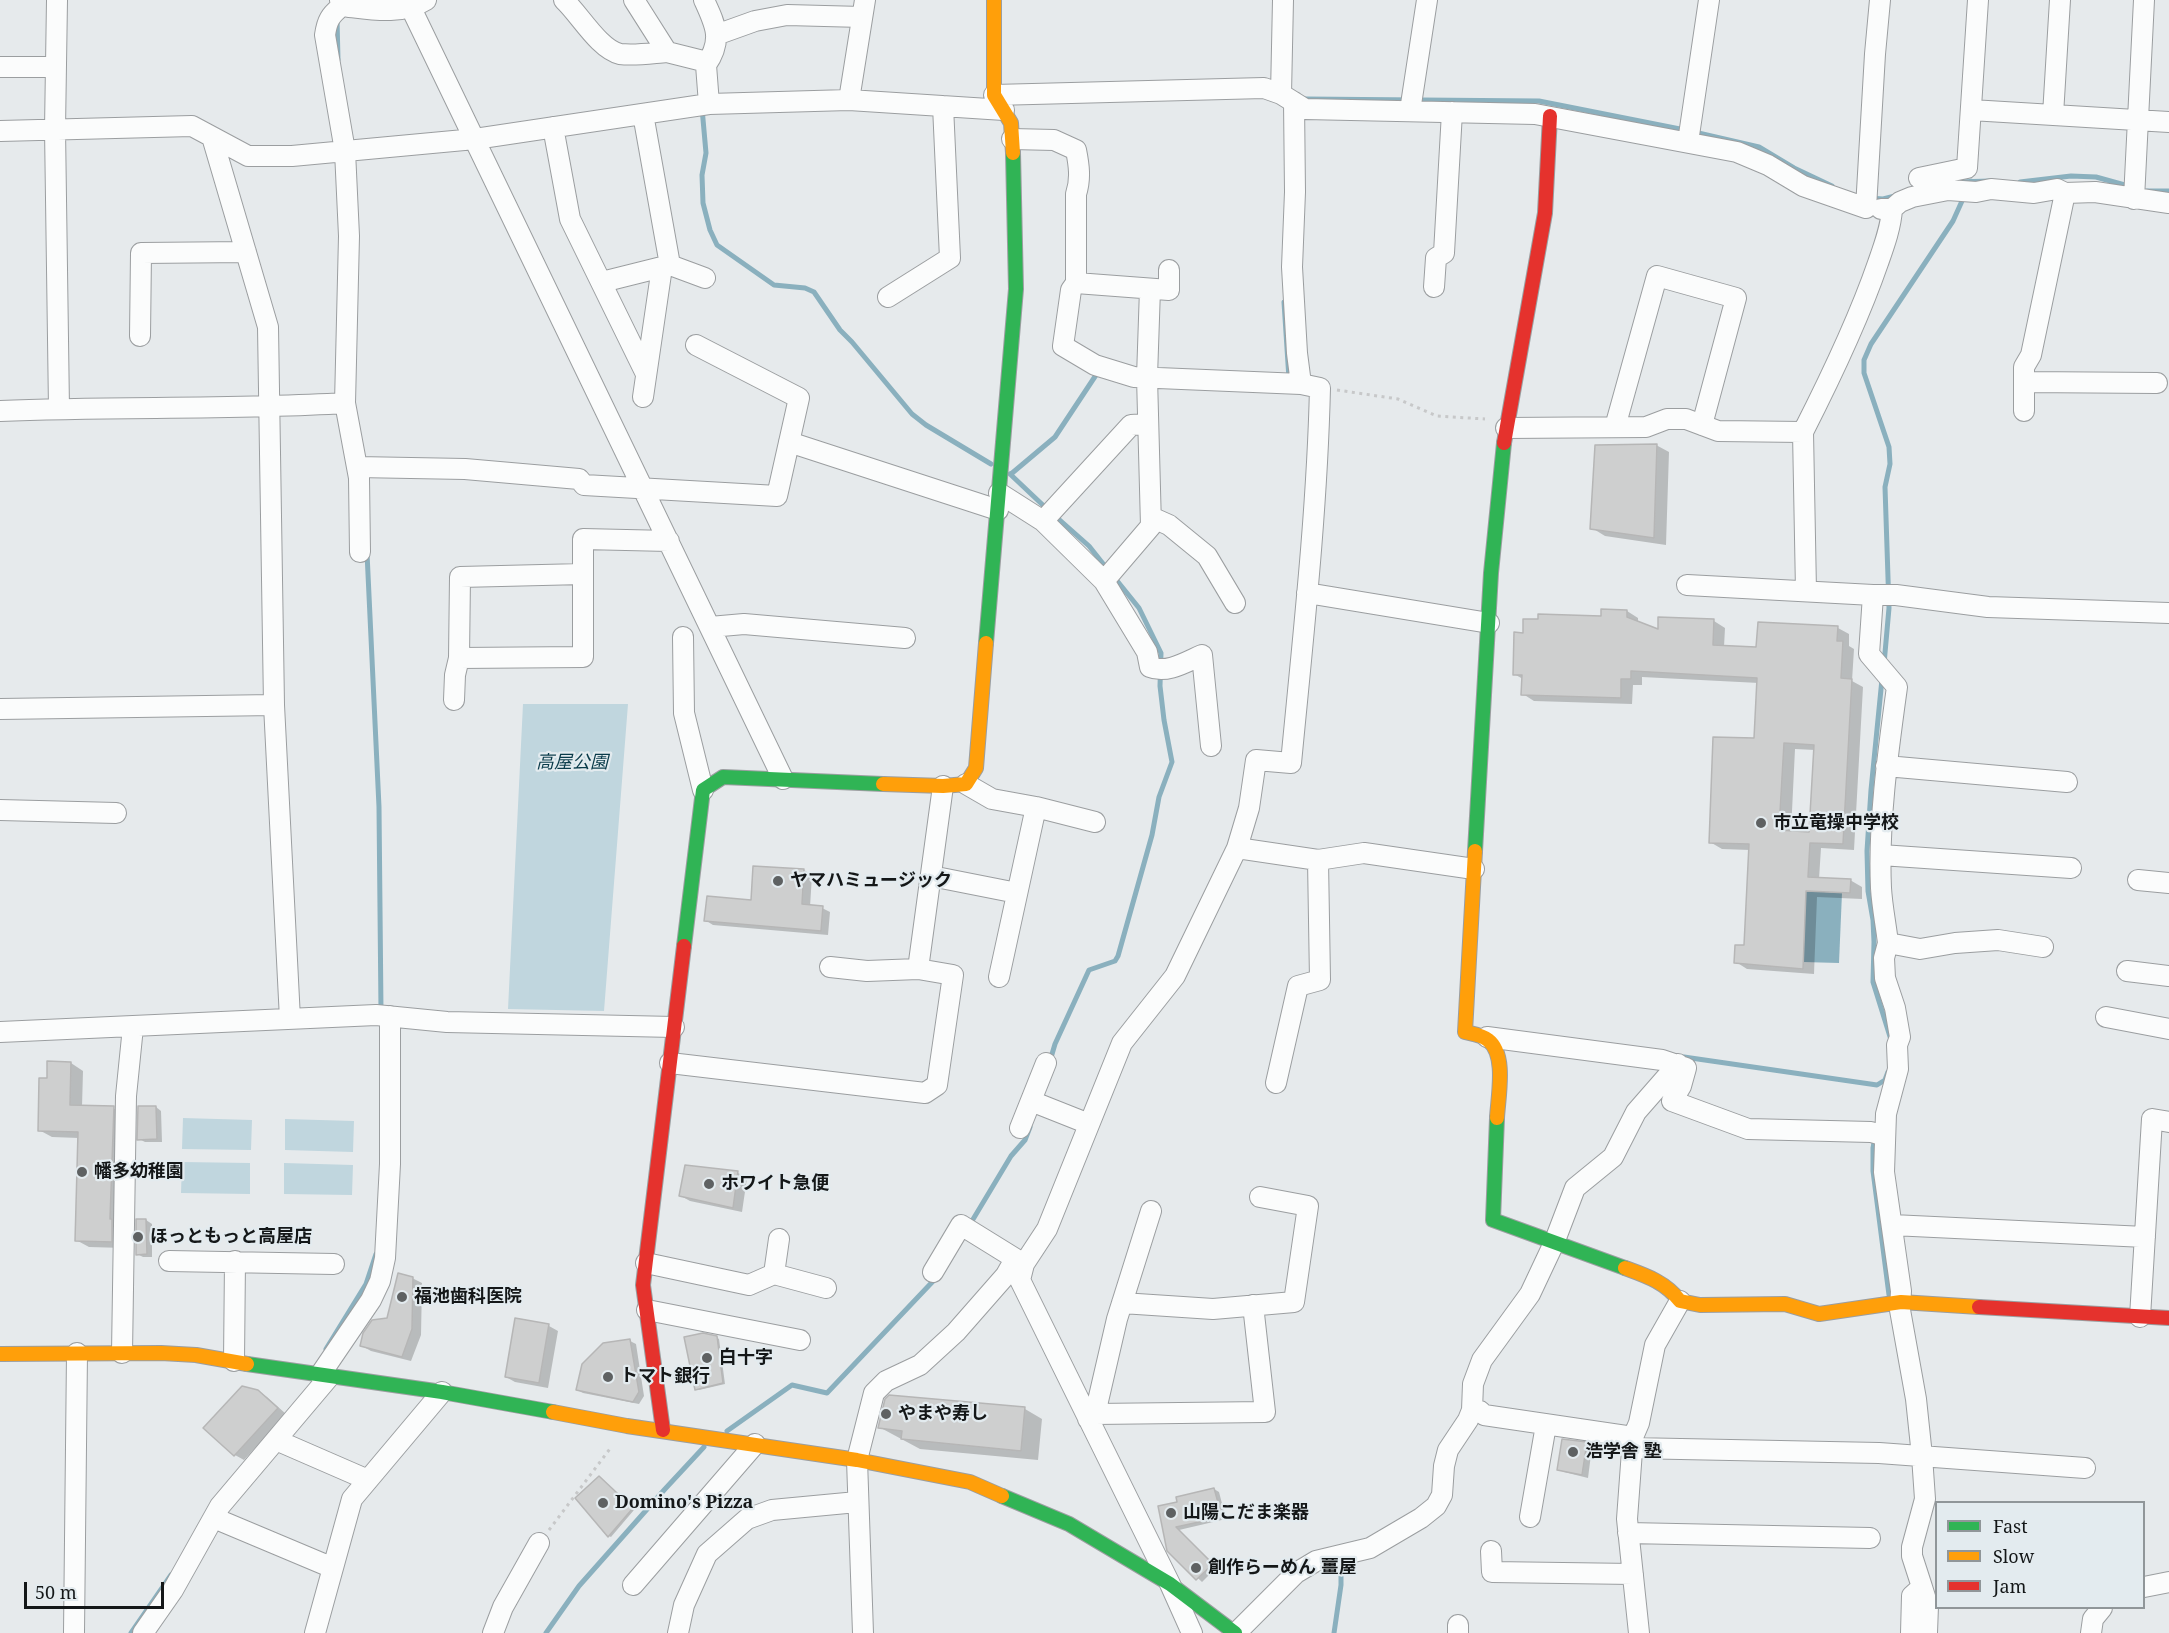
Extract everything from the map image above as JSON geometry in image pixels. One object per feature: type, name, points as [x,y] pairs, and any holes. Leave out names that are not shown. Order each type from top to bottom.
[{"type":"street","points":[[57,0],[55,129],[59,408]]},
{"type":"street","points":[[564,0],[577,12],[604,46],[620,54],[667,52],[702,62]]},
{"type":"street","points":[[634,0],[667,52]]},
{"type":"street","points":[[702,62],[716,51],[716,35],[704,0]]},
{"type":"street","points":[[966,784],[976,768],[1016,289],[1011,123],[999,103],[994,0]]},
{"type":"street","points":[[1283,0],[1295,192],[1292,267],[1297,353],[1294,384]]},
{"type":"street","points":[[1411,104],[1427,0]]},
{"type":"street","points":[[1689,134],[1709,0]]},
{"type":"street","points":[[1866,202],[1880,0]]},
{"type":"street","points":[[1918,178],[1967,168],[1978,0]]},
{"type":"street","points":[[2053,116],[2060,0]]},
{"type":"street","points":[[2134,191],[2144,0]]},
{"type":"street","points":[[360,552],[359,478],[361,467],[345,403],[351,150],[325,35],[327,22],[338,8],[389,10],[418,4],[475,139],[783,779]]},
{"type":"street","points":[[716,35],[755,21],[787,15],[805,8],[863,8],[849,100]]},
{"type":"street","points":[[702,62],[704,105]]},
{"type":"street","points":[[0,67],[55,67]]},
{"type":"street","points":[[0,131],[192,126],[248,156],[292,156],[475,139],[704,105],[849,100],[943,106],[1264,88],[1288,98],[1305,109],[1411,104],[1452,112],[1550,116],[1689,134],[1768,165],[1803,186],[1892,209]]},
{"type":"street","points":[[888,297],[950,258],[943,106]]},
{"type":"street","points":[[1971,110],[2169,122]]},
{"type":"street","points":[[1434,287],[1436,258],[1444,253],[1452,112]]},
{"type":"street","points":[[642,114],[666,266],[642,397]]},
{"type":"street","points":[[1550,116],[1545,213],[1507,424],[1491,573],[1465,1032],[1678,1064],[1686,1068],[1681,1086],[1672,1101],[1748,1129],[1878,1134]]},
{"type":"street","points":[[553,127],[570,219],[646,375]]},
{"type":"street","points":[[212,137],[268,327],[274,705],[290,1019]]},
{"type":"street","points":[[863,1633],[857,1460],[874,1394],[886,1381],[920,1365],[956,1332],[1047,1229],[1122,1043],[1175,976],[1237,848],[1249,808],[1256,760],[1292,763],[1319,433],[1320,388],[1294,384],[1147,381],[1095,365],[1064,346],[1071,290],[1076,283],[1076,194],[1080,182],[1076,150],[1054,140],[1012,140]]},
{"type":"street","points":[[1806,591],[1803,432],[1832,375],[1866,298],[1892,218],[1892,209],[1900,202],[1912,197],[1948,190],[1991,189],[2034,193],[2057,189],[2065,193],[2134,191],[2169,203]]},
{"type":"street","points":[[2024,411],[2024,367],[2031,355],[2065,193]]},
{"type":"street","points":[[140,336],[141,253],[246,252]]},
{"type":"street","points":[[602,282],[666,266],[705,278]]},
{"type":"street","points":[[1076,283],[1169,290],[1169,270]]},
{"type":"street","points":[[1615,427],[1658,276],[1736,298],[1701,425]]},
{"type":"street","points":[[1109,576],[1151,526],[1147,381],[1150,289]]},
{"type":"street","points":[[361,467],[465,469],[579,479],[584,485],[777,496],[799,398],[696,345]]},
{"type":"street","points":[[2024,382],[2157,383]]},
{"type":"street","points":[[0,411],[59,408],[268,407],[345,403]]},
{"type":"street","points":[[1507,424],[1646,427],[1667,418],[1686,419],[1718,431],[1803,432]]},
{"type":"street","points":[[1048,516],[1131,425],[1148,424]]},
{"type":"street","points":[[789,442],[1048,516],[1109,576],[1146,652],[1150,667],[1161,670],[1202,655],[1211,746]]},
{"type":"street","points":[[1151,517],[1169,525],[1207,556],[1235,603]]},
{"type":"street","points":[[459,658],[583,657],[583,539],[669,541]]},
{"type":"street","points":[[454,700],[455,675],[459,658],[460,577],[583,574]]},
{"type":"street","points":[[1687,585],[1884,595],[1988,607],[2169,613]]},
{"type":"street","points":[[1307,593],[1489,623]]},
{"type":"street","points":[[1884,595],[1869,654],[1897,687],[1886,766],[1881,889],[1888,943],[1884,958],[1885,978],[1895,1008],[1900,1037],[1897,1045],[1898,1069],[1878,1134],[1892,1225],[1895,1302],[1900,1310],[1916,1399],[1918,1456],[1925,1499],[1912,1547],[1912,1556],[1918,1590],[1928,1606],[1927,1633]]},
{"type":"street","points":[[710,627],[744,624],[905,638]]},
{"type":"street","points":[[663,1430],[643,1284],[703,790],[684,713],[683,637]]},
{"type":"street","points":[[0,709],[274,705]]},
{"type":"street","points":[[1886,766],[2067,782]]},
{"type":"street","points":[[703,790],[723,777],[943,786],[966,784],[992,799],[1095,822]]},
{"type":"street","points":[[918,969],[943,786]]},
{"type":"street","points":[[999,977],[1036,807]]},
{"type":"street","points":[[0,810],[116,813]]},
{"type":"street","points":[[1237,848],[1318,860],[1364,853],[1474,869]]},
{"type":"street","points":[[1881,855],[2071,868]]},
{"type":"street","points":[[1276,1083],[1298,986],[1320,980],[1318,860]]},
{"type":"street","points":[[931,876],[1017,893]]},
{"type":"street","points":[[2138,880],[2169,884]]},
{"type":"street","points":[[1888,943],[1920,949],[1955,943],[1998,940],[2043,947]]},
{"type":"street","points":[[670,1063],[925,1093],[937,1084],[953,975],[918,969],[867,971],[830,967]]},
{"type":"street","points":[[2127,971],[2169,976]]},
{"type":"street","points":[[0,1032],[383,1015],[447,1022],[674,1027]]},
{"type":"street","points":[[143,1633],[173,1590],[220,1506],[276,1440],[371,1300],[380,1281],[385,1258],[390,1164],[383,1015]]},
{"type":"street","points":[[2106,1017],[2169,1029]]},
{"type":"street","points":[[122,1353],[126,1096],[133,1027]]},
{"type":"street","points":[[1487,1037],[1500,1058],[1493,1220],[1657,1280],[1673,1292],[1680,1301],[1700,1305],[1785,1304],[1819,1314],[1895,1302],[2169,1318]]},
{"type":"street","points":[[1020,1128],[1036,1104],[1046,1063]]},
{"type":"street","points":[[0,1354],[184,1354],[442,1392],[627,1426],[857,1460],[970,1482],[1069,1524],[1170,1584],[1235,1633],[1296,1573],[1316,1562],[1370,1548],[1421,1518],[1436,1506],[1442,1495],[1444,1466],[1448,1450],[1472,1410],[1473,1384],[1482,1360],[1530,1294],[1554,1243],[1575,1188],[1613,1157],[1635,1112],[1678,1064]]},
{"type":"street","points":[[1036,1104],[1089,1124]]},
{"type":"street","points":[[2140,1317],[2152,1119],[2169,1122]]},
{"type":"street","points":[[1122,1303],[1213,1309],[1294,1302],[1308,1206],[1260,1197]]},
{"type":"street","points":[[1092,1417],[1122,1303],[1151,1211]]},
{"type":"street","points":[[933,1272],[961,1225],[1020,1262]]},
{"type":"street","points":[[1892,1225],[2145,1237]]},
{"type":"street","points":[[774,1274],[779,1239]]},
{"type":"street","points":[[170,1261],[334,1264]]},
{"type":"street","points":[[234,1361],[235,1261]]},
{"type":"street","points":[[1020,1262],[1020,1281],[1092,1417],[1192,1633]]},
{"type":"street","points":[[646,1263],[749,1285],[774,1274],[826,1288]]},
{"type":"street","points":[[1639,1633],[1627,1519],[1632,1442],[1639,1423],[1655,1345],[1680,1301]]},
{"type":"street","points":[[1092,1417],[1265,1412],[1253,1305]]},
{"type":"street","points":[[647,1310],[800,1340]]},
{"type":"street","points":[[74,1633],[77,1353]]},
{"type":"street","points":[[315,1633],[352,1499],[442,1392]]},
{"type":"street","points":[[1472,1410],[1480,1411],[1484,1415],[1632,1442],[1918,1456],[2085,1468]]},
{"type":"street","points":[[1530,1516],[1546,1425]]},
{"type":"street","points":[[276,1440],[368,1480]]},
{"type":"street","points":[[633,1585],[756,1444]]},
{"type":"street","points":[[678,1633],[684,1605],[707,1554],[747,1520],[772,1510],[857,1502]]},
{"type":"street","points":[[214,1518],[333,1568]]},
{"type":"street","points":[[1628,1533],[1870,1538]]},
{"type":"street","points":[[493,1633],[503,1607],[539,1543]]},
{"type":"street","points":[[1491,1551],[1492,1572],[1633,1574]]},
{"type":"street","points":[[2145,1587],[2169,1582]]},
{"type":"street","points":[[1911,1633],[1912,1596],[1918,1590]]},
{"type":"street","points":[[2091,1633],[2092,1620],[2101,1609]]},
{"type":"path","points":[[1320,388],[1398,399],[1437,416],[1507,424]]},
{"type":"path","points":[[539,1543],[627,1426]]},
{"type":"green space","name":"高屋公園","points":[[523,704],[628,704],[604,1011],[508,1009]]},
{"type":"green space","points":[[183,1118],[252,1120],[251,1150],[182,1149]]},
{"type":"green space","points":[[285,1119],[354,1121],[353,1152],[285,1150]]},
{"type":"green space","points":[[182,1162],[250,1163],[250,1194],[181,1193]]},
{"type":"green space","points":[[284,1163],[353,1165],[352,1195],[284,1194]]},
{"type":"water","points":[[1806,891],[1842,893],[1839,963],[1803,962]]},
{"type":"building","points":[[1657,444],[1654,538],[1590,529],[1595,445]]},
{"type":"building","points":[[1601,609],[1627,610],[1627,617],[1658,629],[1658,617],[1714,619],[1713,645],[1756,647],[1758,622],[1838,626],[1837,641],[1843,641],[1841,678],[1852,679],[1843,844],[1810,843],[1808,877],[1851,879],[1850,893],[1806,891],[1803,969],[1734,963],[1735,945],[1744,945],[1749,844],[1709,843],[1713,737],[1754,738],[1757,678],[1631,671],[1631,679],[1621,679],[1621,698],[1521,695],[1522,675],[1513,675],[1514,632],[1523,633],[1523,619],[1538,619],[1538,614],[1601,616]],"holes":[[[1784,743],[1814,745],[1809,832],[1779,830]]]},
{"type":"building","points":[[753,866],[804,869],[802,904],[823,906],[821,931],[704,921],[707,896],[751,900]]},
{"type":"building","points":[[47,1061],[71,1062],[70,1105],[114,1106],[110,1219],[112,1219],[112,1242],[75,1241],[78,1132],[38,1131],[39,1078],[47,1078]]},
{"type":"building","points":[[138,1106],[156,1106],[157,1139],[137,1140]]},
{"type":"building","name":"ホワイト急便","points":[[685,1165],[738,1171],[733,1208],[679,1196]]},
{"type":"building","name":"ほっともっと高屋店","points":[[136,1219],[146,1219],[147,1254],[136,1255]]},
{"type":"building","name":"福池歯科医院","points":[[398,1273],[413,1277],[412,1329],[402,1357],[360,1346],[363,1333],[372,1320],[387,1318]]},
{"type":"building","points":[[515,1318],[549,1324],[539,1383],[505,1377]]},
{"type":"building","points":[[703,1333],[717,1336],[723,1383],[695,1390],[684,1337]]},
{"type":"building","name":"トマト銀行","points":[[630,1339],[639,1392],[633,1402],[576,1390],[582,1364],[603,1343]]},
{"type":"building","points":[[242,1386],[258,1390],[278,1408],[234,1456],[203,1428]]},
{"type":"building","points":[[889,1395],[1025,1407],[1021,1451],[901,1439],[902,1431],[878,1428],[885,1399]]},
{"type":"building","name":"浩学舎 塾","points":[[1562,1439],[1587,1442],[1582,1475],[1557,1470]]},
{"type":"building","name":"Domino's Pizza","points":[[599,1476],[633,1508],[608,1537],[575,1498]]},
{"type":"building","points":[[1214,1488],[1222,1517],[1176,1527],[1213,1564],[1196,1580],[1167,1551],[1158,1506],[1177,1502],[1176,1497]]},
{"type":"waterway","points":[[337,19],[338,60]]},
{"type":"waterway","points":[[1305,99],[1539,101],[1685,130]]},
{"type":"waterway","points":[[702,108],[706,153],[702,175],[703,203],[710,230],[717,245],[774,285],[805,288],[814,292],[840,330],[912,414],[926,425],[991,464]]},
{"type":"waterway","points":[[1694,132],[1759,147],[1794,168],[1832,186]]},
{"type":"waterway","points":[[2020,182],[2071,176],[2096,177],[2132,187]]},
{"type":"waterway","points":[[1884,664],[1889,608],[1885,487],[1890,464],[1889,447],[1864,373],[1864,360],[1871,344],[1953,221],[1971,181]]},
{"type":"waterway","points":[[1957,182],[1990,181]]},
{"type":"waterway","points":[[2147,191],[2169,191]]},
{"type":"waterway","points":[[1869,198],[1883,199],[1895,196]]},
{"type":"waterway","points":[[1284,302],[1289,379]]},
{"type":"waterway","points":[[1011,474],[1055,437],[1098,372]]},
{"type":"waterway","points":[[1010,474],[1047,509]]},
{"type":"waterway","points":[[1054,515],[1089,546],[1108,570]]},
{"type":"waterway","points":[[367,553],[379,807],[381,1011]]},
{"type":"waterway","points":[[1050,1061],[1055,1044],[1089,970],[1115,961],[1118,956],[1152,835],[1159,797],[1172,762],[1160,686],[1161,653],[1139,608],[1114,577]]},
{"type":"waterway","points":[[1882,679],[1871,790],[1867,851],[1868,891],[1873,920],[1873,982],[1892,1043]]},
{"type":"waterway","points":[[1683,1059],[1684,1057],[1877,1085],[1885,1080],[1888,1072]]},
{"type":"waterway","points":[[969,1226],[1011,1156],[1025,1140],[1030,1127]]},
{"type":"waterway","points":[[1875,1137],[1873,1171],[1889,1295]]},
{"type":"waterway","points":[[326,1349],[366,1284],[376,1254]]},
{"type":"waterway","points":[[727,1431],[792,1385],[827,1393],[937,1277]]},
{"type":"waterway","points":[[546,1633],[579,1586],[704,1447]]},
{"type":"waterway","points":[[1334,1633],[1341,1585],[1341,1562]]},
{"type":"waterway","points":[[131,1633],[171,1575]]},
{"type":"traffic: fast","points":[[986,643],[1016,289],[1013,153]]},
{"type":"traffic: fast","points":[[1475,851],[1491,573],[1504,443]]},
{"type":"traffic: fast","points":[[684,946],[703,790],[723,777],[883,784]]},
{"type":"traffic: fast","points":[[1497,1118],[1493,1220],[1625,1268]]},
{"type":"traffic: fast","points":[[247,1364],[442,1392],[553,1412]]},
{"type":"traffic: fast","points":[[1002,1496],[1069,1524],[1170,1584],[1235,1633]]},
{"type":"traffic: slow","points":[[994,0],[994,95],[1011,123],[1013,153]]},
{"type":"traffic: slow","points":[[883,784],[943,786],[966,784],[976,768],[986,643]]},
{"type":"traffic: slow","points":[[1475,851],[1465,1032],[1486,1038],[1498,1055],[1500,1076],[1497,1118]]},
{"type":"traffic: slow","points":[[1625,1268],[1662,1284],[1680,1301],[1700,1305],[1785,1304],[1819,1314],[1901,1302],[1979,1307]]},
{"type":"traffic: slow","points":[[0,1354],[161,1353],[196,1355],[247,1364]]},
{"type":"traffic: slow","points":[[553,1412],[627,1426],[857,1460],[970,1482],[1002,1496]]},
{"type":"traffic: jam","points":[[1504,443],[1545,213],[1550,116]]},
{"type":"traffic: jam","points":[[663,1430],[643,1285],[684,946]]},
{"type":"traffic: jam","points":[[1979,1307],[2169,1318]]},
{"type":"place","name":"市立竜操中学校","points":[[1761,823]]},
{"type":"place","name":"ヤマハミュージック","points":[[778,881]]},
{"type":"place","name":"幡多幼稚園","points":[[82,1172]]},
{"type":"place","name":"ホワイト急便","points":[[709,1184]]},
{"type":"place","name":"ほっともっと高屋店","points":[[138,1237]]},
{"type":"place","name":"福池歯科医院","points":[[402,1297]]},
{"type":"place","name":"白十字","points":[[707,1358]]},
{"type":"place","name":"トマト銀行","points":[[608,1377]]},
{"type":"place","name":"やまや寿し","points":[[886,1414]]},
{"type":"place","name":"浩学舎 塾","points":[[1573,1452]]},
{"type":"place","name":"Domino's Pizza","points":[[603,1503]]},
{"type":"place","name":"山陽こだま楽器","points":[[1171,1513]]},
{"type":"place","name":"創作らーめん 薑屋","points":[[1196,1568]]}]
